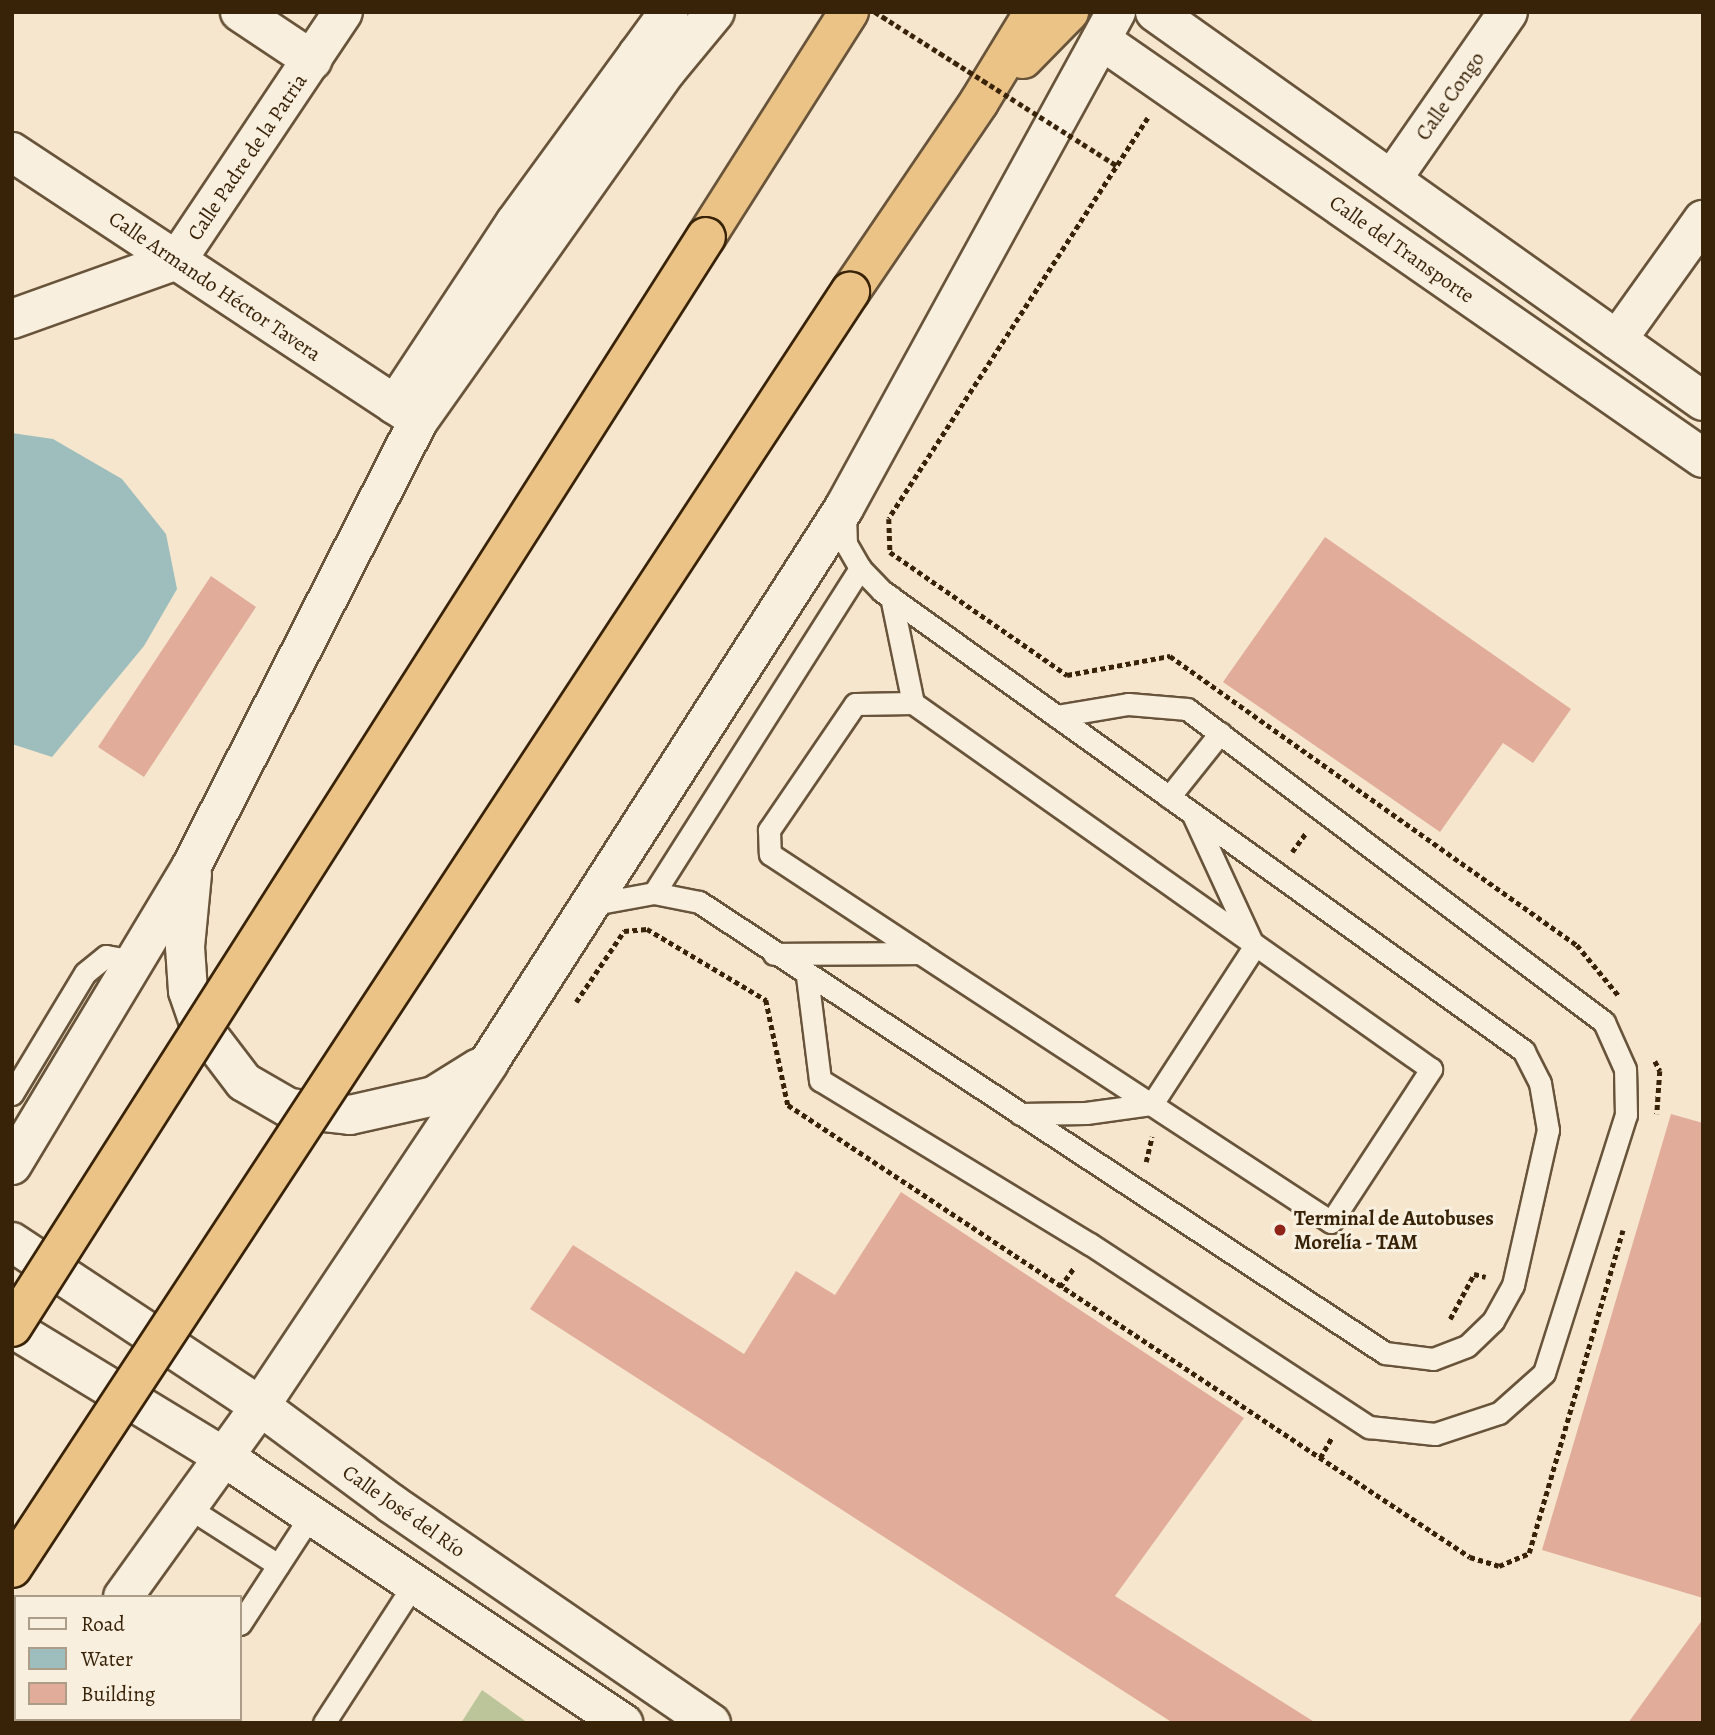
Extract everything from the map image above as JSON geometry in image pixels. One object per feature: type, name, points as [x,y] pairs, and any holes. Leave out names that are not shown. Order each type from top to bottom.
[{"type":"highway","points":[[12,1328],[706,237],[829,30],[849,12]]},
{"type":"highway","points":[[12,1568],[850,292],[979,102],[1034,12]]},
{"type":"highway","points":[[979,102],[1069,12]]},
{"type":"street","points":[[240,12],[312,61]]},
{"type":"street","name":"Calle Padre de la Patria","points":[[12,319],[177,260],[343,12]]},
{"type":"street","points":[[12,1165],[192,864],[407,413],[652,62],[669,12]]},
{"type":"street","points":[[652,62],[715,12]]},
{"type":"street","points":[[1155,12],[1703,401]]},
{"type":"street","name":"Calle Congo","points":[[1391,179],[1508,12]]},
{"type":"street","points":[[124,1595],[260,1406],[594,904],[844,508],[1109,26]]},
{"type":"street","name":"Calle del Transporte","points":[[1109,26],[1168,87],[1703,458]]},
{"type":"street","name":"Calle Armando Héctor Tavera","points":[[12,152],[407,413]]},
{"type":"street","points":[[1617,340],[1703,220]]},
{"type":"street","points":[[192,864],[185,947],[188,991],[199,1023],[244,1082],[289,1108],[350,1115],[434,1096],[489,1062]]},
{"type":"street","name":"Calle José del Río","points":[[12,1242],[260,1406],[391,1504],[711,1723]]},
{"type":"street","points":[[12,1328],[224,1457],[623,1723]]},
{"type":"lane","points":[[594,904],[654,893],[699,902],[807,976],[1385,1353],[1433,1359],[1467,1346],[1493,1321],[1513,1285],[1548,1130],[1540,1083],[1524,1051],[891,597],[860,568],[846,544],[844,508]]},
{"type":"lane","points":[[654,893],[860,568]]},
{"type":"lane","points":[[891,597],[913,703]]},
{"type":"lane","points":[[913,703],[1254,947],[1431,1069],[1331,1222],[770,854],[769,830],[855,704],[913,703]]},
{"type":"lane","points":[[807,976],[820,1080],[1090,1244],[1368,1427],[1435,1434],[1499,1413],[1544,1373],[1626,1115],[1625,1069],[1604,1022],[1188,709],[1128,704],[1056,716]]},
{"type":"lane","points":[[1169,797],[1220,733]]},
{"type":"lane","points":[[1193,815],[1254,947]]},
{"type":"lane","points":[[1020,1114],[1086,1113],[1152,1104],[1254,947]]},
{"type":"lane","points":[[774,954],[920,953]]},
{"type":"lane","points":[[12,1094],[85,973],[106,956],[135,961]]},
{"type":"lane","points":[[189,1508],[278,1565]]},
{"type":"lane","points":[[242,1621],[310,1515]]},
{"type":"lane","points":[[324,1723],[414,1584]]},
{"type":"path","points":[[875,12],[1118,166]]},
{"type":"path","points":[[1168,87],[889,519],[890,552],[1067,675],[1170,656],[1577,945],[1621,1000]]},
{"type":"path","points":[[570,1012],[624,931],[647,929],[666,940],[766,1000],[788,1105],[1470,1557],[1499,1566],[1529,1553],[1626,1222]]},
{"type":"path","points":[[1654,1059],[1660,1071],[1656,1120]]},
{"type":"green space","points":[[482,1690],[528,1723],[461,1723]]},
{"type":"water","points":[[12,433],[53,439],[122,479],[166,534],[177,589],[144,646],[52,757],[12,744]]},
{"type":"building","points":[[1325,537],[1571,709],[1533,763],[1503,743],[1440,832],[1223,682]]},
{"type":"building","points":[[211,576],[256,607],[144,777],[98,747]]},
{"type":"building","points":[[1671,1114],[1703,1123],[1703,1598],[1542,1550]]},
{"type":"building","points":[[901,1192],[1244,1418],[1115,1596],[1316,1723],[1173,1723],[530,1309],[573,1245],[744,1354],[796,1271],[835,1295]]},
{"type":"building","points":[[1703,1619],[1703,1723],[1628,1723]]},
{"type":"place","name":"Terminal de Autobuses Morelía - TAM","points":[[1280,1230]]}]
